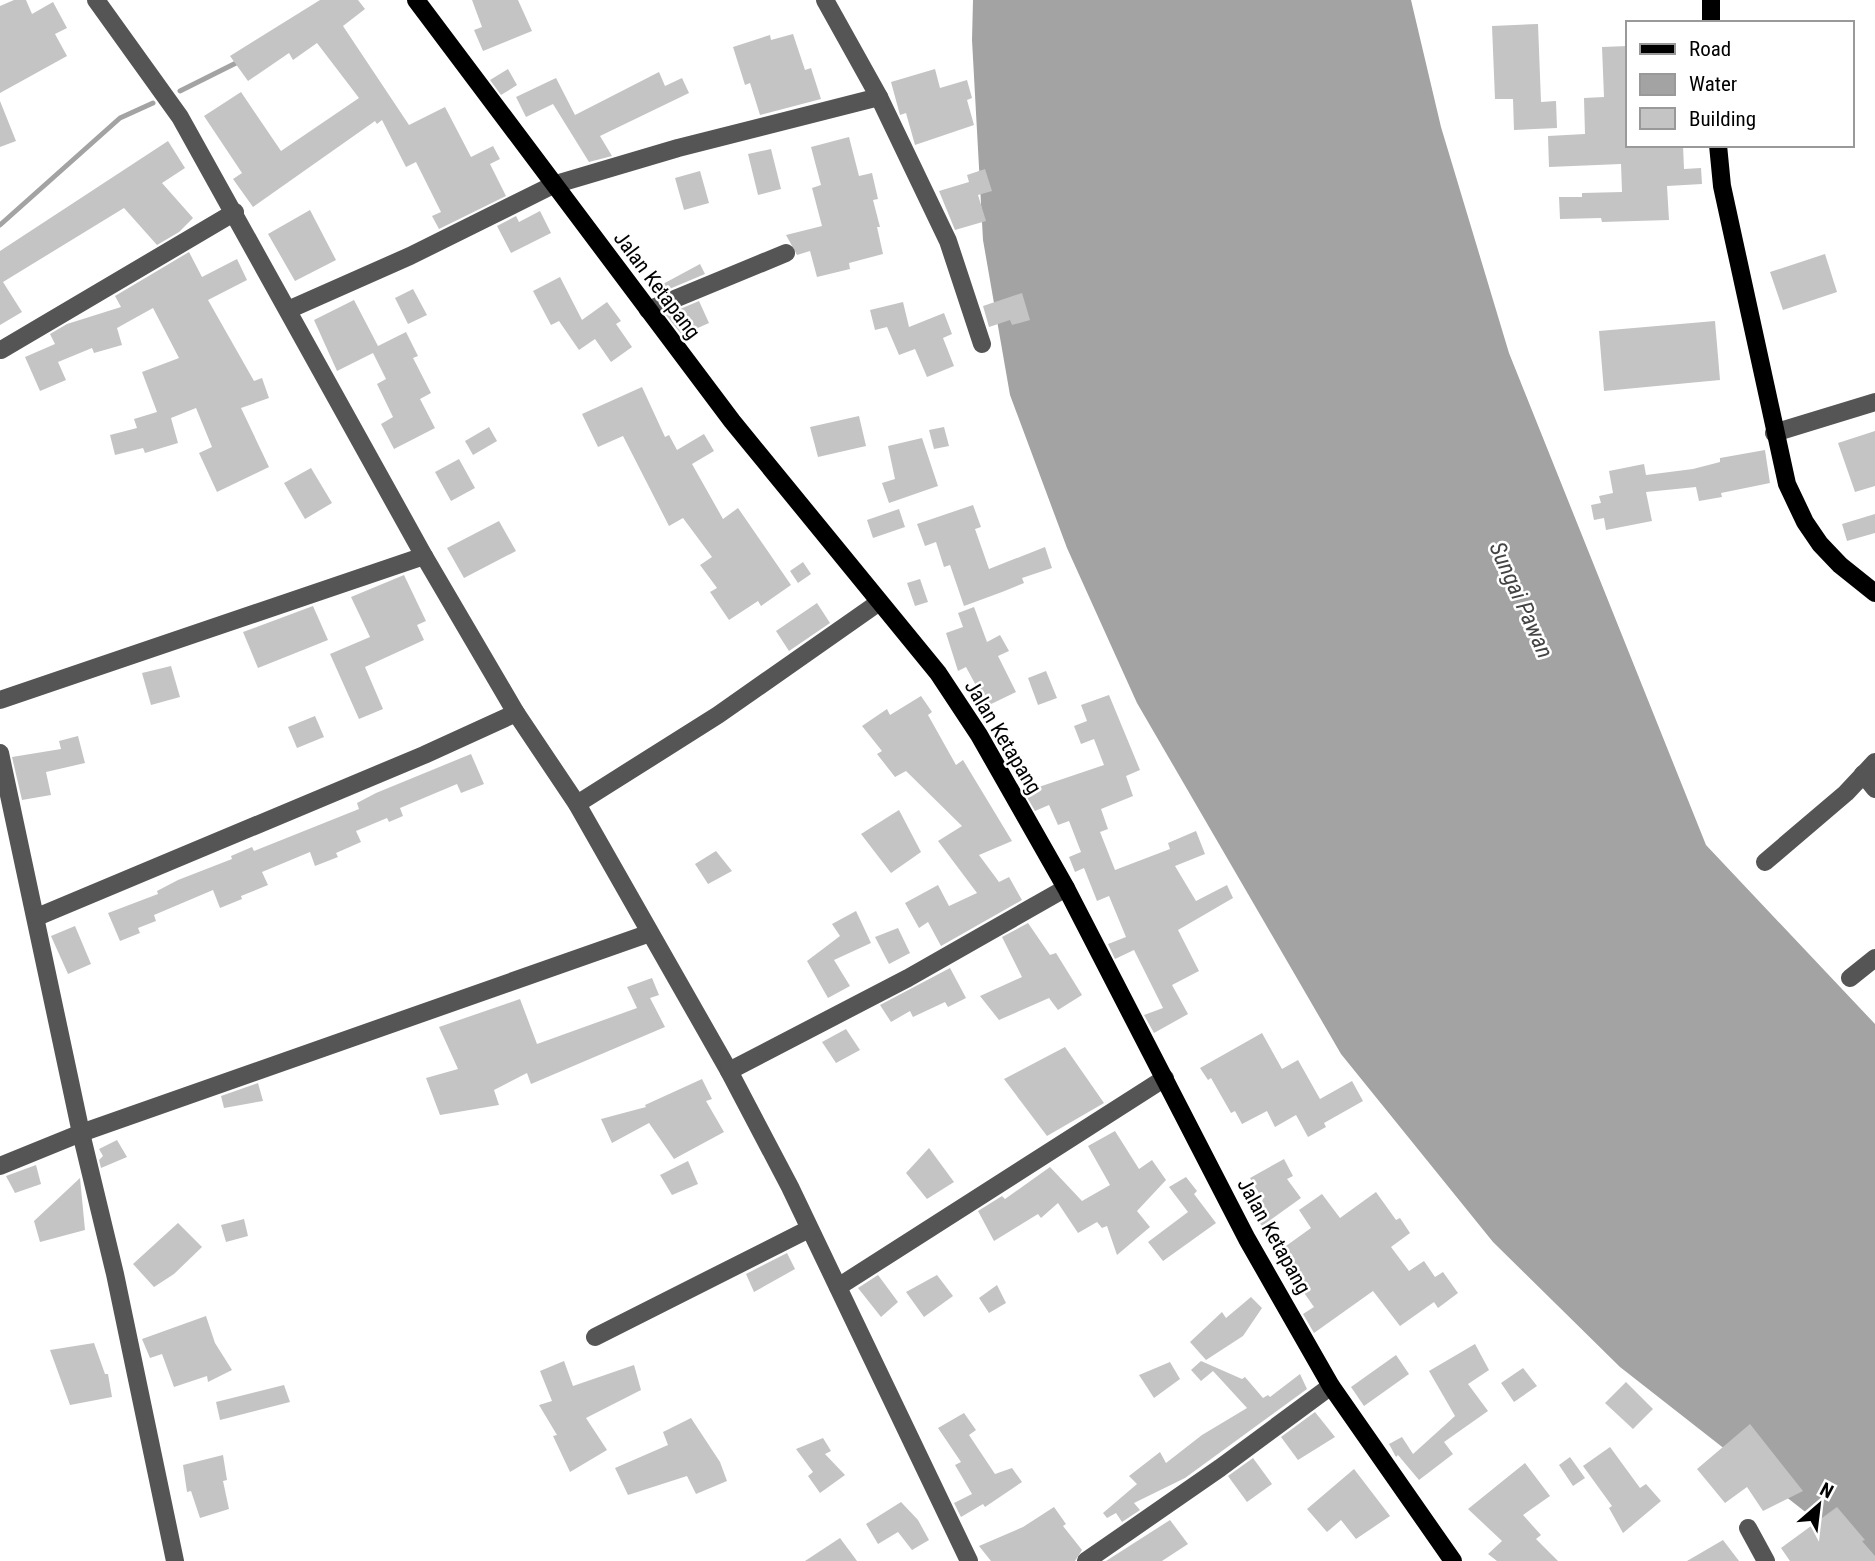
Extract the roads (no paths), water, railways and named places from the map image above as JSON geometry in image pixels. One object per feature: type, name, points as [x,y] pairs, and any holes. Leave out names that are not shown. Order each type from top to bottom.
[{"type":"main road","name":"Jalan Ketapang","points":[[416,0],[648,310],[878,603],[937,673],[979,735],[1066,888],[1247,1239],[1331,1386],[1453,1561]]},
{"type":"main road","points":[[1711,0],[1711,21]]},
{"type":"main road","points":[[1718,147],[1722,186],[1783,472],[1805,522],[1840,565],[1875,593]]},
{"type":"street","points":[[96,0],[180,117],[424,556],[516,713],[577,804],[729,1071],[838,1287],[969,1561]]},
{"type":"street","points":[[825,0],[880,97],[948,242],[982,344]]},
{"type":"street","points":[[288,310],[410,256],[553,186],[692,144],[880,97]]},
{"type":"street","points":[[1,350],[235,212]]},
{"type":"street","points":[[648,310],[786,253]]},
{"type":"street","points":[[1774,433],[1875,402]]},
{"type":"street","points":[[0,699],[424,556]]},
{"type":"street","points":[[577,804],[718,715],[878,603]]},
{"type":"street","points":[[37,917],[424,755],[516,713]]},
{"type":"street","points":[[0,752],[37,917],[80,1133],[118,1287],[175,1561]]},
{"type":"street","points":[[1869,768],[1875,789]]},
{"type":"street","points":[[1765,862],[1846,793],[1869,768]]},
{"type":"street","points":[[729,1071],[908,978],[1066,888]]},
{"type":"street","points":[[0,1166],[80,1133],[650,933]]},
{"type":"street","points":[[1850,978],[1875,958]]},
{"type":"street","points":[[838,1287],[1165,1078]]},
{"type":"street","points":[[595,1337],[809,1228]]},
{"type":"street","points":[[1086,1561],[1220,1468],[1331,1386]]},
{"type":"street","points":[[1748,1528],[1766,1561]]},
{"type":"water","name":"Sungai Pawan","points":[[973,0],[1411,0],[1441,127],[1509,353],[1706,845],[1875,1024],[1875,1561],[1868,1561],[1620,1367],[1493,1242],[1341,1054],[1137,703],[1067,548],[1010,395],[983,240],[972,40]]},
{"type":"waterway","points":[[180,91],[240,61]]},
{"type":"waterway","points":[[0,225],[120,118],[153,103]]}]
